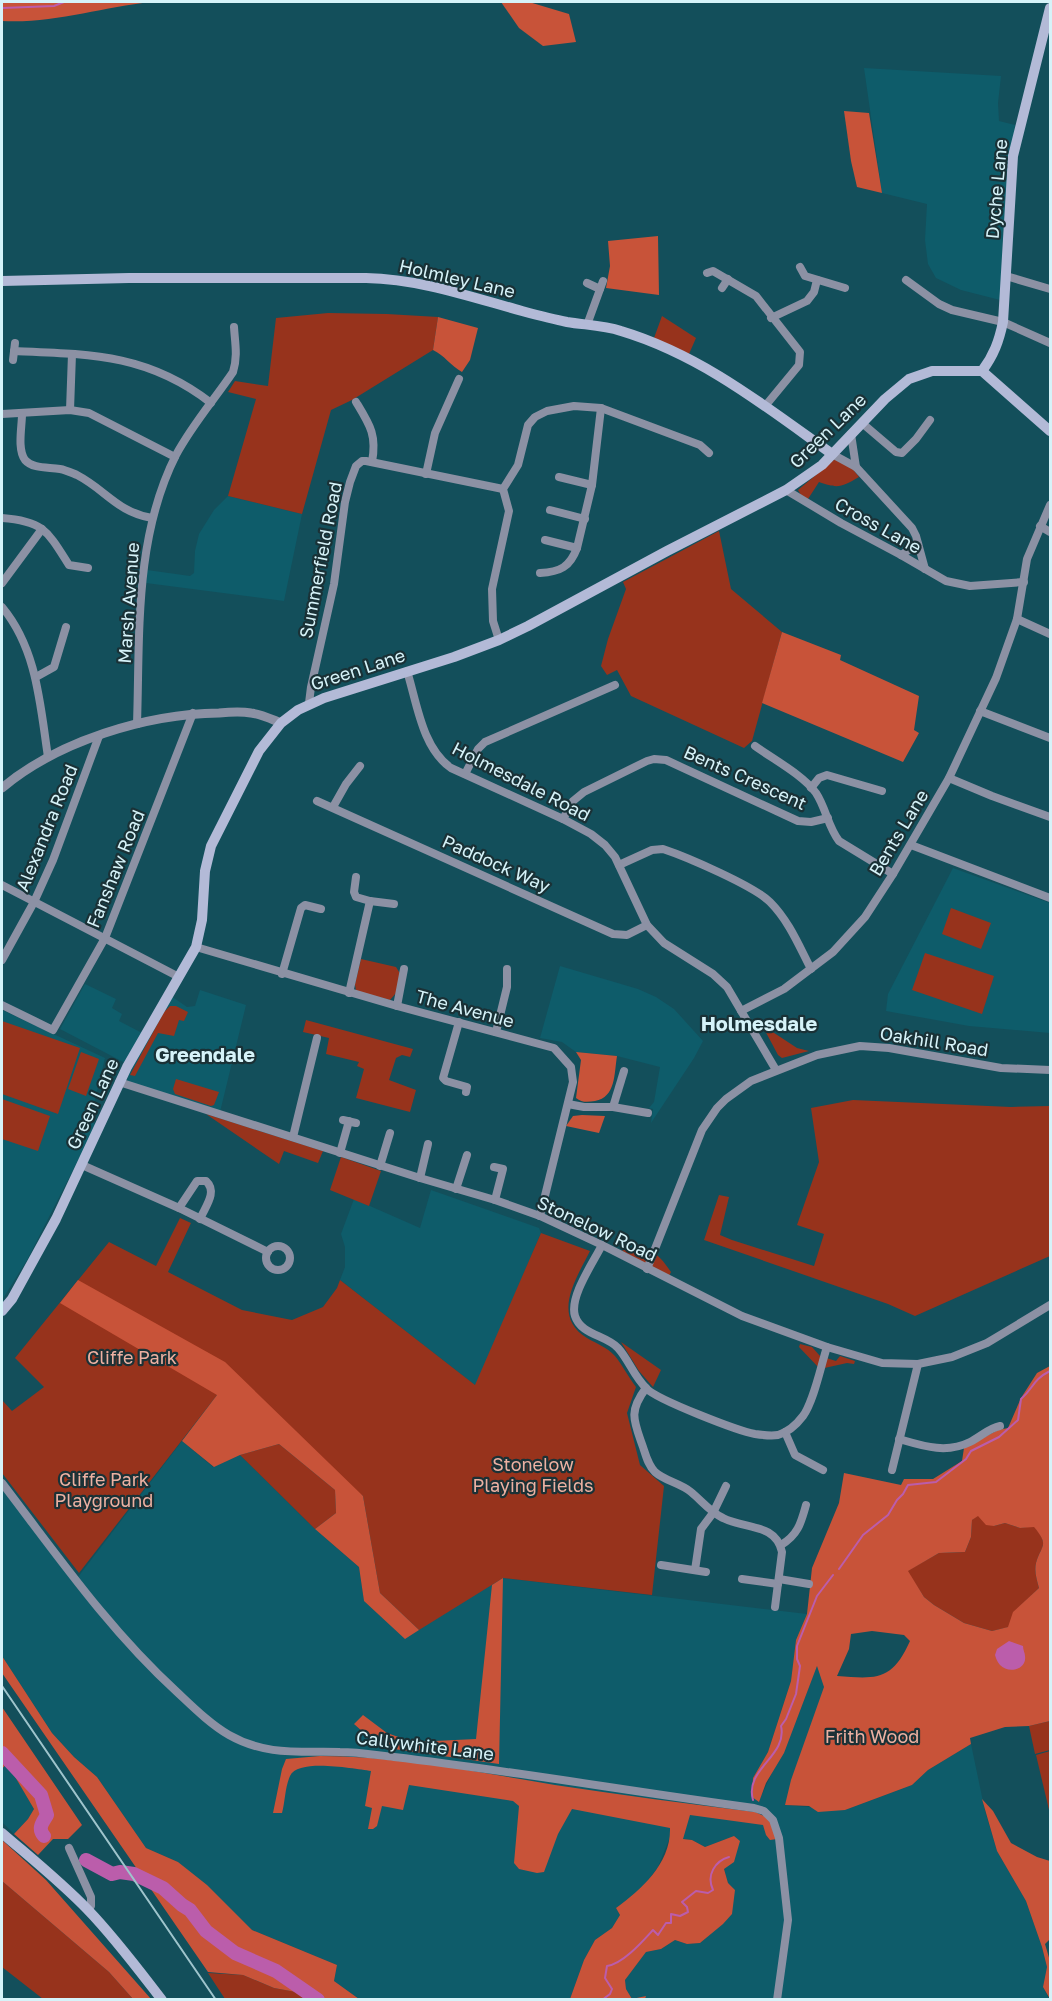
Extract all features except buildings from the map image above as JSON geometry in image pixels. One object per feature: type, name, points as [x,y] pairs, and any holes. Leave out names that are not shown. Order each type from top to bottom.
[{"type":"main road","name":"Dyche Lane","points":[[982,371],[999,341],[1003,322],[1013,156],[1050,8]]},
{"type":"main road","name":"Holmley Lane","points":[[2,281],[129,278],[386,279],[419,284],[529,313],[618,330],[669,349],[707,368],[766,405],[832,454]]},
{"type":"main road","name":"Green Lane","points":[[2,1311],[18,1290],[82,1165],[119,1082],[196,947],[201,927],[206,864],[211,846],[259,751],[281,723],[309,704],[499,640],[786,490],[811,474],[894,390],[915,376],[932,371],[982,371]]},
{"type":"main road","points":[[982,371],[1050,431]]},
{"type":"main road","points":[[2,1833],[88,1911],[125,1952],[162,2000]]},
{"type":"street","points":[[800,267],[805,276],[845,288]]},
{"type":"street","points":[[707,273],[713,271],[756,296],[771,318],[797,347],[801,359],[799,365],[766,405]]},
{"type":"street","points":[[1006,276],[1050,289]]},
{"type":"street","points":[[722,288],[728,279]]},
{"type":"street","points":[[771,318],[807,301],[814,292],[817,280]]},
{"type":"street","points":[[906,280],[952,310],[1003,322],[1050,343]]},
{"type":"street","points":[[587,283],[601,285],[587,325]]},
{"type":"street","name":"Marsh Avenue","points":[[137,724],[143,576],[152,518],[175,457],[194,425],[232,372],[236,362],[234,327]]},
{"type":"street","points":[[14,351],[120,359],[153,369],[186,386],[211,403]]},
{"type":"street","points":[[70,411],[72,354]]},
{"type":"street","points":[[426,474],[435,433],[459,379]]},
{"type":"street","points":[[356,402],[373,433],[375,449],[372,462],[503,489]]},
{"type":"street","points":[[499,640],[493,621],[492,589],[508,511],[503,489],[515,472],[524,434],[531,420],[547,411],[574,406],[601,408],[700,445],[709,453]]},
{"type":"street","points":[[540,573],[560,571],[575,555],[578,548],[592,485],[601,408]]},
{"type":"street","points":[[351,415],[361,410]]},
{"type":"street","points":[[2,414],[70,411],[89,413],[175,457]]},
{"type":"street","points":[[22,414],[21,449],[25,460],[36,466],[64,470],[78,476],[122,508],[138,516],[152,518]]},
{"type":"street","points":[[862,423],[896,452],[902,453],[916,440],[930,420]]},
{"type":"street","points":[[851,434],[856,467]]},
{"type":"street","points":[[832,454],[856,467],[904,519],[916,536],[925,569]]},
{"type":"street","name":"Summerfield Road","points":[[309,704],[337,568],[345,502],[350,482],[358,463],[372,462]]},
{"type":"street","points":[[559,477],[592,485]]},
{"type":"street","name":"Cross Lane","points":[[786,490],[946,581],[969,586],[1024,582]]},
{"type":"street","name":"Bents Lane","points":[[741,1011],[784,989],[833,952],[855,930],[911,845],[949,778],[1008,647],[1017,619],[1028,559],[1050,505]]},
{"type":"street","points":[[550,510],[585,519]]},
{"type":"street","points":[[2,518],[24,521],[42,529],[56,543],[69,565],[88,568]]},
{"type":"street","points":[[1040,526],[1050,532]]},
{"type":"street","points":[[2,583],[42,529]]},
{"type":"street","points":[[545,540],[578,548]]},
{"type":"street","points":[[901,555],[918,543]]},
{"type":"street","points":[[2,607],[26,646],[36,677],[48,757]]},
{"type":"street","points":[[1017,619],[1050,634]]},
{"type":"street","points":[[36,677],[54,667],[66,627]]},
{"type":"street","name":"Holmesdale Road","points":[[407,671],[425,729],[436,754],[451,768],[563,819],[598,839],[611,851],[647,925],[664,943],[720,980],[776,1070]]},
{"type":"street","points":[[465,774],[478,749],[485,742],[615,685]]},
{"type":"street","points":[[980,711],[1050,738]]},
{"type":"street","points":[[2,788],[26,769],[48,757],[99,736],[157,719],[193,713],[245,712],[262,715],[281,723]]},
{"type":"street","name":"Fanshaw Road","points":[[2,1005],[53,1030],[105,938],[193,713]]},
{"type":"street","name":"Alexandra Road","points":[[2,960],[34,902],[53,861],[99,736]]},
{"type":"street","points":[[755,747],[811,788],[819,799],[839,841],[893,874]]},
{"type":"street","name":"Bents Crescent","points":[[563,819],[578,796],[637,765],[654,759],[666,760],[798,821],[811,822],[828,818]]},
{"type":"street","points":[[333,807],[360,766]]},
{"type":"street","points":[[811,788],[819,778],[827,775],[882,791]]},
{"type":"street","points":[[949,778],[1050,817]]},
{"type":"street","name":"Paddock Way","points":[[317,801],[613,934],[627,935],[647,925]]},
{"type":"street","points":[[911,845],[1050,898]]},
{"type":"street","points":[[619,864],[652,850],[663,849],[752,889],[769,901],[783,918],[811,969]]},
{"type":"street","points":[[357,877],[354,895],[370,902],[394,904]]},
{"type":"street","points":[[2,885],[180,977]]},
{"type":"street","points":[[349,993],[370,902]]},
{"type":"street","points":[[282,974],[301,908],[305,905],[321,909]]},
{"type":"street","name":"The Avenue","points":[[196,947],[349,993],[548,1046],[561,1054],[571,1067],[572,1090],[540,1216]]},
{"type":"street","points":[[397,1006],[404,969]]},
{"type":"street","points":[[495,1032],[507,987],[507,969]]},
{"type":"street","points":[[459,1022],[443,1078],[467,1087],[466,1092]]},
{"type":"street","points":[[293,1137],[317,1038]]},
{"type":"street","name":"Oakhill Road","points":[[647,1269],[694,1146],[709,1119],[721,1103],[738,1090],[776,1070],[817,1055],[860,1046],[889,1048],[1001,1068],[1050,1070]]},
{"type":"street","points":[[613,1107],[624,1071]]},
{"type":"street","name":"Stonelow Road","points":[[119,1082],[540,1216],[742,1316],[827,1347],[882,1363],[918,1364],[966,1352],[987,1343],[1050,1305]]},
{"type":"street","points":[[568,1104],[584,1107],[613,1107],[648,1113]]},
{"type":"street","points":[[340,1153],[349,1121]]},
{"type":"street","points":[[380,1166],[389,1132]]},
{"type":"street","points":[[420,1178],[427,1144]]},
{"type":"street","points":[[456,1190],[466,1155]]},
{"type":"street","points":[[82,1165],[179,1208],[268,1252]]},
{"type":"street","points":[[494,1167],[503,1169],[495,1200]]},
{"type":"street","points":[[179,1208],[197,1181],[206,1182],[211,1188],[211,1194],[200,1219]]},
{"type":"street","points":[[602,1245],[577,1293],[575,1316],[590,1332],[613,1344],[632,1371],[651,1392],[709,1418],[754,1434],[768,1436],[785,1432],[805,1414],[827,1347]]},
{"type":"street","points":[[892,1470],[918,1364]]},
{"type":"street","points":[[646,1388],[637,1400],[633,1419],[647,1460],[653,1470],[662,1478],[690,1491],[713,1513],[727,1520],[766,1531],[777,1538],[782,1552],[775,1607]]},
{"type":"street","points":[[899,1439],[931,1448],[951,1448],[971,1441],[996,1424]]},
{"type":"street","points":[[785,1432],[795,1455],[823,1470]]},
{"type":"street","name":"Callywhite Lane","points":[[2,1483],[82,1589],[144,1662],[229,1735],[273,1751],[354,1752],[397,1757],[513,1772],[764,1811],[777,1825],[787,1913],[786,1938],[777,2000]]},
{"type":"street","points":[[696,1570],[701,1529],[713,1513],[726,1486]]},
{"type":"street","points":[[781,1545],[797,1532],[806,1505]]},
{"type":"street","points":[[661,1565],[706,1572]]},
{"type":"street","points":[[742,1579],[809,1584]]},
{"type":"street","points":[[69,1848],[91,1897],[91,1906],[88,1911]]},
{"type":"shaded area","points":[[864,68],[1001,76],[999,121],[1015,125],[1003,231],[1000,300],[961,290],[936,278],[928,264],[925,240],[927,204],[882,193]]},
{"type":"shaded area","points":[[228,496],[302,514],[284,601],[146,583],[147,570],[190,576],[194,573],[195,551],[199,534],[214,510]]},
{"type":"shaded area","points":[[953,868],[1050,903],[1050,1033],[969,1026],[886,1011],[888,994]]},
{"type":"shaded area","points":[[560,966],[638,989],[656,997],[674,1009],[703,1041],[651,1123],[653,1109],[649,1108],[654,1102],[660,1067],[617,1056],[576,1052],[562,1042],[540,1038]]},
{"type":"shaded area","points":[[85,984],[116,999],[112,1008],[122,1014],[119,1021],[144,1034],[171,996],[187,1007],[195,1006],[200,990],[246,1005],[220,1112],[127,1081],[131,1066],[60,1029]]},
{"type":"shaded area","points":[[2,1010],[105,1058],[90,1120],[96,1125],[27,1260],[2,1300]]},
{"type":"shaded area","points":[[431,1190],[539,1228],[541,1233],[476,1386],[340,1280],[345,1267],[345,1247],[341,1234],[354,1199],[420,1228]]},
{"type":"shaded area","points":[[182,1441],[213,1467],[240,1455],[315,1529],[359,1567],[364,1601],[503,1578],[807,1614],[796,1640],[791,1681],[768,1752],[753,1778],[759,1801],[798,1716],[817,1665],[825,1687],[785,1805],[845,1810],[912,1785],[928,1770],[971,1744],[985,1811],[997,1851],[1026,1901],[1042,1947],[1047,1967],[1043,1987],[1049,1999],[645,2000],[645,1997],[632,1999],[626,1989],[625,1980],[646,1952],[661,1949],[675,1940],[687,1944],[700,1943],[707,1937],[728,1883],[724,1869],[726,1839],[705,1847],[692,1840],[670,1837],[658,1867],[639,1892],[616,1908],[620,1915],[612,1928],[595,1940],[584,1960],[570,1999],[359,1999],[334,1981],[337,1965],[252,1930],[178,1862],[146,1848],[97,1777],[52,1733],[2,1656],[2,1478],[78,1577]]},
{"type":"shaded area","points":[[1009,1641],[1023,1646],[1025,1655],[1023,1665],[1012,1670],[1003,1668],[995,1655],[997,1649]]},
{"type":"shaded area","points":[[7,1762],[34,1809],[14,1834],[2,1822],[2,1769]]},
{"type":"green space","points":[[2,2],[151,2],[58,18],[2,21]]},
{"type":"green space","points":[[501,2],[529,2],[569,14],[576,42],[543,46],[519,28]]},
{"type":"green space","points":[[844,111],[869,113],[882,193],[857,187]]},
{"type":"green space","points":[[658,236],[659,295],[606,288],[610,266],[608,241]]},
{"type":"green space","points":[[328,313],[438,317],[433,350],[352,400],[331,410],[302,514],[228,496],[256,399],[228,392],[235,381],[268,386],[276,318]]},
{"type":"green space","points":[[662,316],[696,338],[689,354],[654,338]]},
{"type":"green space","points":[[438,317],[478,328],[470,360],[462,372],[433,350]]},
{"type":"green space","points":[[835,459],[852,468],[859,477],[840,486],[819,482],[808,499],[801,495],[798,490]]},
{"type":"green space","points":[[719,531],[731,589],[782,632],[752,741],[744,748],[631,696],[617,670],[607,675],[601,666],[626,589],[623,582]]},
{"type":"green space","points":[[782,632],[841,655],[840,660],[919,696],[914,730],[919,733],[903,762],[762,703]]},
{"type":"green space","points":[[951,908],[991,923],[981,949],[942,934]]},
{"type":"green space","points":[[925,953],[994,976],[982,1014],[912,990]]},
{"type":"green space","points":[[361,959],[396,967],[401,975],[396,993],[390,1000],[356,991],[355,984]]},
{"type":"green space","points":[[170,1006],[176,1006],[188,1012],[184,1021],[179,1020],[174,1036],[158,1033],[135,1076],[130,1075],[164,1012]]},
{"type":"green space","points":[[306,1020],[413,1049],[410,1057],[402,1055],[396,1058],[389,1080],[416,1090],[410,1112],[356,1098],[364,1069],[357,1066],[359,1062],[326,1054],[329,1038],[303,1032]]},
{"type":"green space","points":[[2,1021],[80,1048],[58,1114],[2,1094]]},
{"type":"green space","points":[[762,1025],[797,1048],[809,1051],[782,1058],[778,1055]]},
{"type":"green space","points":[[81,1052],[99,1059],[86,1096],[68,1089]]},
{"type":"green space","points":[[576,1052],[617,1056],[613,1084],[602,1099],[585,1102],[576,1098],[581,1060]]},
{"type":"green space","points":[[176,1079],[219,1092],[214,1105],[175,1094],[173,1089]]},
{"type":"green space","points":[[2,1099],[50,1116],[38,1151],[2,1139]]},
{"type":"green space","points":[[853,1100],[1011,1107],[1050,1106],[1050,1256],[915,1316],[888,1304],[704,1240],[719,1195],[729,1197],[720,1235],[814,1266],[824,1234],[797,1225],[819,1162],[811,1108]]},
{"type":"green space","points":[[206,1114],[323,1151],[318,1163],[284,1151],[279,1164]]},
{"type":"green space","points":[[573,1116],[605,1116],[599,1133],[566,1126]]},
{"type":"green space","points":[[341,1157],[381,1171],[369,1206],[330,1190]]},
{"type":"green space","name":"Stonelow Playing Fields","points":[[180,1218],[191,1223],[168,1272],[242,1310],[292,1320],[323,1307],[340,1280],[475,1385],[541,1233],[590,1251],[573,1285],[568,1308],[570,1319],[576,1329],[615,1356],[636,1387],[627,1413],[640,1465],[664,1486],[652,1595],[503,1578],[419,1630],[380,1593],[363,1496],[217,1395],[79,1573],[2,1473],[2,1400],[12,1411],[44,1387],[15,1358],[109,1242],[156,1266]]},
{"type":"green space","points":[[624,1249],[652,1252],[671,1272],[669,1276],[622,1251]]},
{"type":"green space","points":[[78,1280],[225,1362],[363,1496],[380,1593],[419,1630],[405,1639],[364,1601],[359,1567],[315,1529],[336,1513],[335,1490],[279,1444],[240,1455],[214,1467],[182,1441],[217,1395],[60,1303]]},
{"type":"green space","points":[[621,1342],[661,1370],[653,1387],[639,1371]]},
{"type":"green space","points":[[800,1344],[812,1347],[820,1356],[836,1361],[840,1356],[855,1361],[854,1364],[847,1363],[820,1369],[799,1347]]},
{"type":"green space","name":"Frith Wood","points":[[1050,1366],[1050,1721],[1029,1726],[1005,1727],[970,1738],[971,1744],[928,1770],[912,1785],[845,1810],[818,1812],[809,1806],[785,1805],[791,1780],[824,1687],[817,1666],[784,1753],[766,1783],[759,1802],[752,1797],[753,1778],[768,1752],[791,1681],[796,1640],[807,1614],[812,1568],[839,1503],[844,1473],[901,1485],[904,1479],[933,1479],[962,1461],[964,1448],[998,1430],[1008,1428],[1021,1398],[1037,1373]],"holes":[[[978,1516],[986,1525],[994,1526],[1005,1523],[1020,1528],[1034,1527],[1043,1542],[1035,1566],[1039,1588],[1013,1612],[1008,1627],[992,1631],[964,1623],[934,1605],[924,1597],[908,1571],[939,1553],[965,1552],[971,1537],[972,1520]],[[872,1631],[904,1635],[910,1641],[897,1664],[882,1675],[873,1677],[837,1676],[849,1649],[851,1634]]]},
{"type":"green space","points":[[279,1444],[335,1490],[336,1513],[315,1529],[240,1455]]},
{"type":"green space","points":[[978,1515],[994,1526],[1005,1523],[1020,1528],[1034,1526],[1043,1542],[1035,1566],[1039,1588],[1014,1612],[1009,1627],[992,1631],[964,1623],[934,1605],[924,1597],[907,1571],[939,1553],[965,1552],[971,1537],[972,1520]]},
{"type":"green space","points":[[503,1578],[499,1764],[380,1747],[354,1724],[363,1715],[387,1733],[413,1742],[476,1739],[492,1585]]},
{"type":"green space","points":[[2,1656],[52,1733],[97,1777],[146,1848],[178,1862],[207,1885],[252,1930],[337,1965],[334,1981],[359,1999],[306,1999],[296,1992],[274,1988],[243,1975],[208,1972],[2,1673]]},
{"type":"green space","points":[[2,1707],[82,1825],[68,1839],[53,1839],[38,1855],[14,1834],[34,1809],[7,1763],[2,1769]]},
{"type":"green space","points":[[1050,1721],[1050,1750],[1035,1754],[1029,1726]]},
{"type":"green space","points":[[1050,1751],[1050,1814],[1036,1755]]},
{"type":"green space","points":[[320,1756],[409,1762],[580,1789],[755,1812],[774,1824],[777,1839],[770,1840],[763,1825],[690,1815],[683,1839],[692,1840],[705,1847],[734,1836],[740,1841],[734,1862],[724,1869],[728,1883],[735,1890],[732,1914],[700,1943],[687,1944],[675,1940],[661,1949],[646,1952],[625,1980],[626,1989],[632,1999],[570,1999],[584,1960],[595,1940],[612,1928],[620,1915],[616,1908],[645,1884],[660,1864],[666,1853],[670,1828],[572,1809],[558,1834],[544,1872],[537,1873],[519,1869],[514,1863],[519,1806],[513,1801],[409,1785],[403,1810],[382,1806],[377,1826],[368,1829],[372,1808],[365,1806],[371,1771],[315,1766],[304,1767],[290,1776],[282,1813],[273,1813],[286,1759]]},
{"type":"green space","points":[[982,1799],[993,1811],[1011,1843],[1037,1857],[1050,1861],[1050,1939],[1045,1944],[1050,1961],[1050,1999],[1043,1987],[1047,1967],[1042,1947],[1026,1901],[997,1851]]},
{"type":"green space","points":[[2,1840],[46,1880],[151,1999],[133,1999],[109,1972],[2,1881]]},
{"type":"green space","points":[[2,1881],[109,1972],[133,1999],[43,1999],[2,1967]]},
{"type":"green space","points":[[208,1973],[243,1975],[274,1988],[297,1992],[306,1999],[225,1999]]},
{"type":"waterway","points":[[2,8],[54,6],[64,2]]},
{"type":"waterway","points":[[839,1569],[863,1535],[888,1515],[908,1485],[936,1482],[966,1459],[971,1451],[999,1437],[1018,1420],[1021,1399],[1036,1381],[1050,1371]]},
{"type":"waterway","points":[[753,1800],[752,1789],[755,1780],[778,1746],[781,1726],[796,1694],[800,1666],[797,1659],[797,1646],[817,1596],[833,1575]]},
{"type":"waterway","points":[[2,1753],[41,1795],[47,1815],[41,1828],[44,1836]]},
{"type":"waterway","points":[[602,2000],[610,1994],[612,1989],[605,1978],[607,1966],[626,1957],[653,1930],[658,1935],[666,1923],[671,1923],[671,1914],[680,1916],[688,1912],[682,1902],[696,1891],[708,1893],[713,1890],[711,1884],[713,1869],[729,1857]]},
{"type":"waterway","points":[[86,1860],[112,1874],[120,1872],[134,1874],[163,1888],[190,1910],[206,1931],[235,1953],[276,1971],[318,2000]]},
{"type":"railway","points":[[2,1686],[216,2000]]},
{"type":"district","name":"Holmesdale","points":[[759,1024]]},
{"type":"district","name":"Greendale","points":[[205,1055]]},
{"type":"park label","name":"Cliffe Park","points":[[132,1358]]},
{"type":"park label","name":"Cliffe Park Playground","points":[[104,1490]]}]
